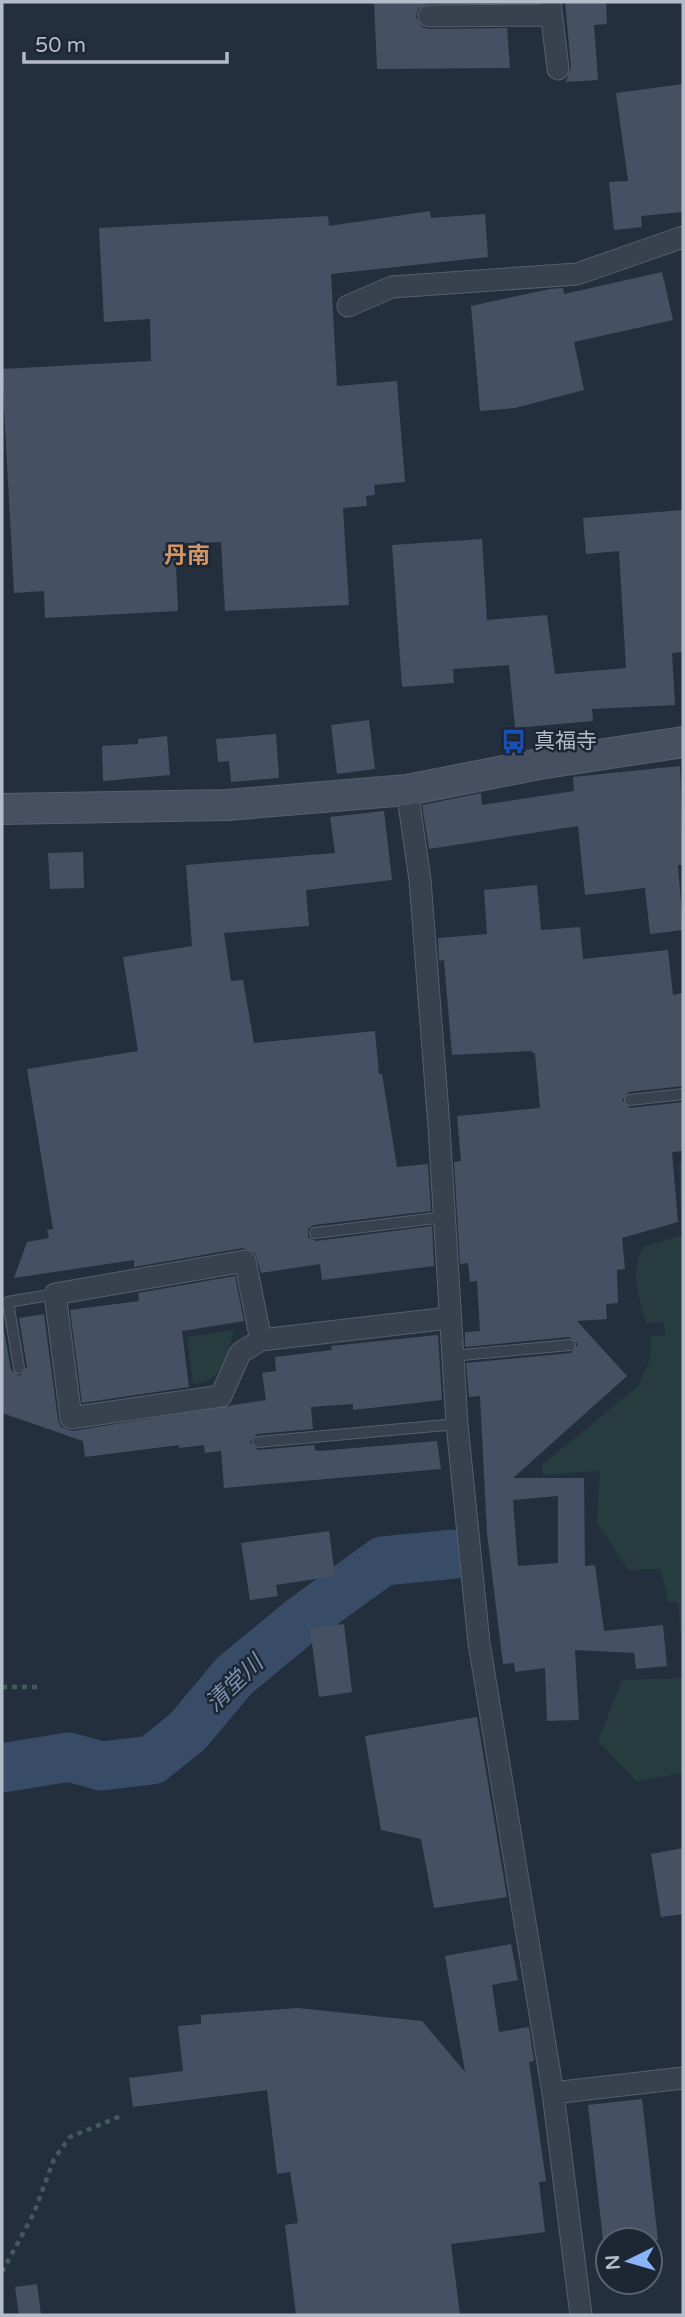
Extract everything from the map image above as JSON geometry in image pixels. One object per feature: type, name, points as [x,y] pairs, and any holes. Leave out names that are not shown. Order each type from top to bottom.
[{"type":"street","points":[[429,16],[550,8],[558,69]]},
{"type":"street","points":[[348,306],[392,288],[577,274],[683,237]]},
{"type":"street","points":[[2,809],[227,805],[407,790],[539,764],[683,742]]},
{"type":"street","points":[[407,790],[421,894],[457,1424],[479,1643],[553,2094],[581,2315]]},
{"type":"street","points":[[261,1340],[245,1261],[54,1294],[71,1418],[221,1396],[240,1353],[261,1340],[449,1318]]},
{"type":"street","points":[[553,2094],[683,2078]]},
{"type":"lane","points":[[630,1100],[683,1094]]},
{"type":"lane","points":[[315,1233],[444,1217]]},
{"type":"lane","points":[[19,1368],[8,1302],[54,1294]]},
{"type":"lane","points":[[452,1356],[570,1345]]},
{"type":"lane","points":[[258,1442],[457,1424]]},
{"type":"path","points":[[2,1687],[40,1688]]},
{"type":"path","points":[[2,2272],[34,2213],[54,2159],[70,2137],[121,2116]]},
{"type":"green space","points":[[683,1161],[683,1660],[678,1603],[668,1601],[661,1569],[628,1570],[597,1523],[600,1471],[543,1475],[542,1465],[637,1387],[650,1360],[651,1336],[665,1335],[663,1321],[646,1324],[636,1275],[643,1247],[682,1235],[679,1162]]},
{"type":"green space","points":[[234,1330],[226,1358],[218,1373],[204,1382],[193,1384],[187,1337]]},
{"type":"green space","points":[[683,1678],[683,1773],[636,1781],[598,1741],[622,1680]]},
{"type":"building","points":[[374,2],[505,2],[428,3],[418,9],[416,17],[422,27],[429,29],[507,28],[510,68],[377,69]]},
{"type":"building","points":[[565,2],[606,2],[607,24],[594,25],[598,80],[566,82],[571,67]]},
{"type":"building","points":[[683,84],[683,212],[641,216],[642,227],[614,230],[609,182],[628,181],[616,93]]},
{"type":"building","points":[[430,211],[431,218],[485,214],[488,257],[331,274],[337,386],[397,381],[405,482],[374,485],[375,495],[366,496],[367,506],[343,508],[349,605],[225,611],[221,542],[175,544],[178,611],[45,618],[44,591],[14,593],[2,369],[151,361],[150,319],[104,322],[99,228],[328,216],[329,226]]},
{"type":"building","points":[[662,272],[673,320],[574,342],[584,390],[515,408],[480,411],[471,306],[550,289],[563,288],[564,294]]},
{"type":"building","points":[[683,510],[683,652],[672,653],[675,705],[592,709],[593,721],[515,728],[509,665],[453,669],[454,683],[402,687],[392,545],[482,539],[487,620],[547,615],[555,674],[626,668],[619,551],[586,554],[583,518]]},
{"type":"building","points":[[369,720],[375,769],[337,774],[331,725]]},
{"type":"building","points":[[276,734],[279,778],[231,782],[229,761],[218,762],[216,739]]},
{"type":"building","points":[[167,736],[170,775],[103,781],[102,746],[138,744],[138,739]]},
{"type":"building","points":[[680,766],[683,865],[678,865],[683,930],[650,934],[645,888],[585,895],[578,826],[429,849],[422,805],[481,793],[482,805],[574,791],[573,777]]},
{"type":"building","points":[[384,811],[392,880],[306,890],[309,926],[224,933],[231,981],[243,980],[254,1043],[375,1031],[379,1074],[382,1074],[397,1167],[428,1164],[431,1211],[314,1225],[308,1229],[308,1237],[316,1241],[432,1226],[434,1266],[322,1280],[320,1264],[261,1273],[255,1253],[243,1248],[134,1267],[134,1260],[14,1278],[27,1242],[49,1238],[47,1230],[53,1229],[27,1069],[138,1051],[123,957],[192,946],[186,865],[335,853],[330,817]]},
{"type":"building","points":[[83,852],[84,888],[50,889],[48,853]]},
{"type":"building","points":[[537,885],[541,930],[580,927],[583,959],[668,950],[673,995],[683,993],[683,1086],[629,1092],[622,1100],[630,1108],[683,1102],[683,1151],[672,1152],[678,1222],[622,1238],[625,1269],[617,1270],[618,1303],[606,1304],[607,1319],[577,1321],[627,1376],[513,1478],[584,1478],[585,1566],[595,1565],[604,1631],[663,1625],[667,1666],[636,1669],[634,1653],[575,1650],[579,1720],[547,1721],[545,1668],[515,1672],[514,1663],[503,1664],[487,1533],[480,1396],[469,1397],[466,1363],[571,1353],[578,1344],[569,1337],[465,1347],[465,1332],[480,1331],[477,1281],[470,1282],[468,1263],[460,1264],[454,1162],[461,1161],[457,1116],[540,1108],[535,1054],[531,1051],[452,1055],[444,960],[439,961],[438,938],[487,934],[484,890]],"holes":[[[558,1496],[558,1563],[518,1566],[513,1500]]]},
{"type":"building","points":[[235,1276],[244,1321],[182,1331],[189,1387],[82,1403],[70,1310],[139,1301],[138,1293]]},
{"type":"building","points":[[44,1314],[58,1420],[61,1427],[72,1431],[266,1400],[262,1373],[276,1371],[275,1357],[332,1350],[331,1346],[438,1335],[442,1400],[353,1410],[353,1404],[311,1407],[313,1429],[257,1434],[250,1442],[258,1450],[314,1445],[315,1450],[319,1451],[437,1441],[441,1469],[224,1488],[221,1451],[205,1453],[204,1445],[179,1448],[179,1445],[85,1457],[83,1441],[2,1413],[2,1320],[11,1370],[20,1376],[27,1367],[19,1318]]},
{"type":"building","points":[[329,1531],[335,1576],[276,1585],[278,1596],[250,1600],[241,1543]]},
{"type":"building","points":[[344,1624],[352,1692],[319,1697],[310,1628]]},
{"type":"building","points":[[477,1717],[507,1897],[434,1908],[421,1839],[381,1830],[365,1736]]},
{"type":"building","points":[[683,1848],[683,1914],[661,1917],[651,1854]]},
{"type":"building","points":[[511,1944],[518,1980],[492,1985],[499,2032],[529,2027],[534,2061],[529,2062],[546,2181],[539,2182],[545,2232],[451,2244],[460,2315],[296,2315],[285,2225],[298,2223],[290,2172],[277,2174],[267,2090],[133,2107],[129,2078],[183,2071],[178,2026],[201,2024],[201,2015],[298,2008],[422,2021],[465,2072],[445,1956]]},
{"type":"building","points":[[642,2099],[656,2226],[601,2226],[588,2105]]},
{"type":"building","points":[[37,2284],[41,2315],[19,2315],[15,2287]]},
{"type":"waterway","name":"清堂川","points":[[2,1768],[69,1757],[101,1766],[152,1760],[188,1731],[234,1676],[303,1619],[383,1561],[455,1554]]},
{"type":"place","name":"真福寺","points":[[514,741]]},
{"type":"district","name":"丹南","points":[[187,555]]}]
